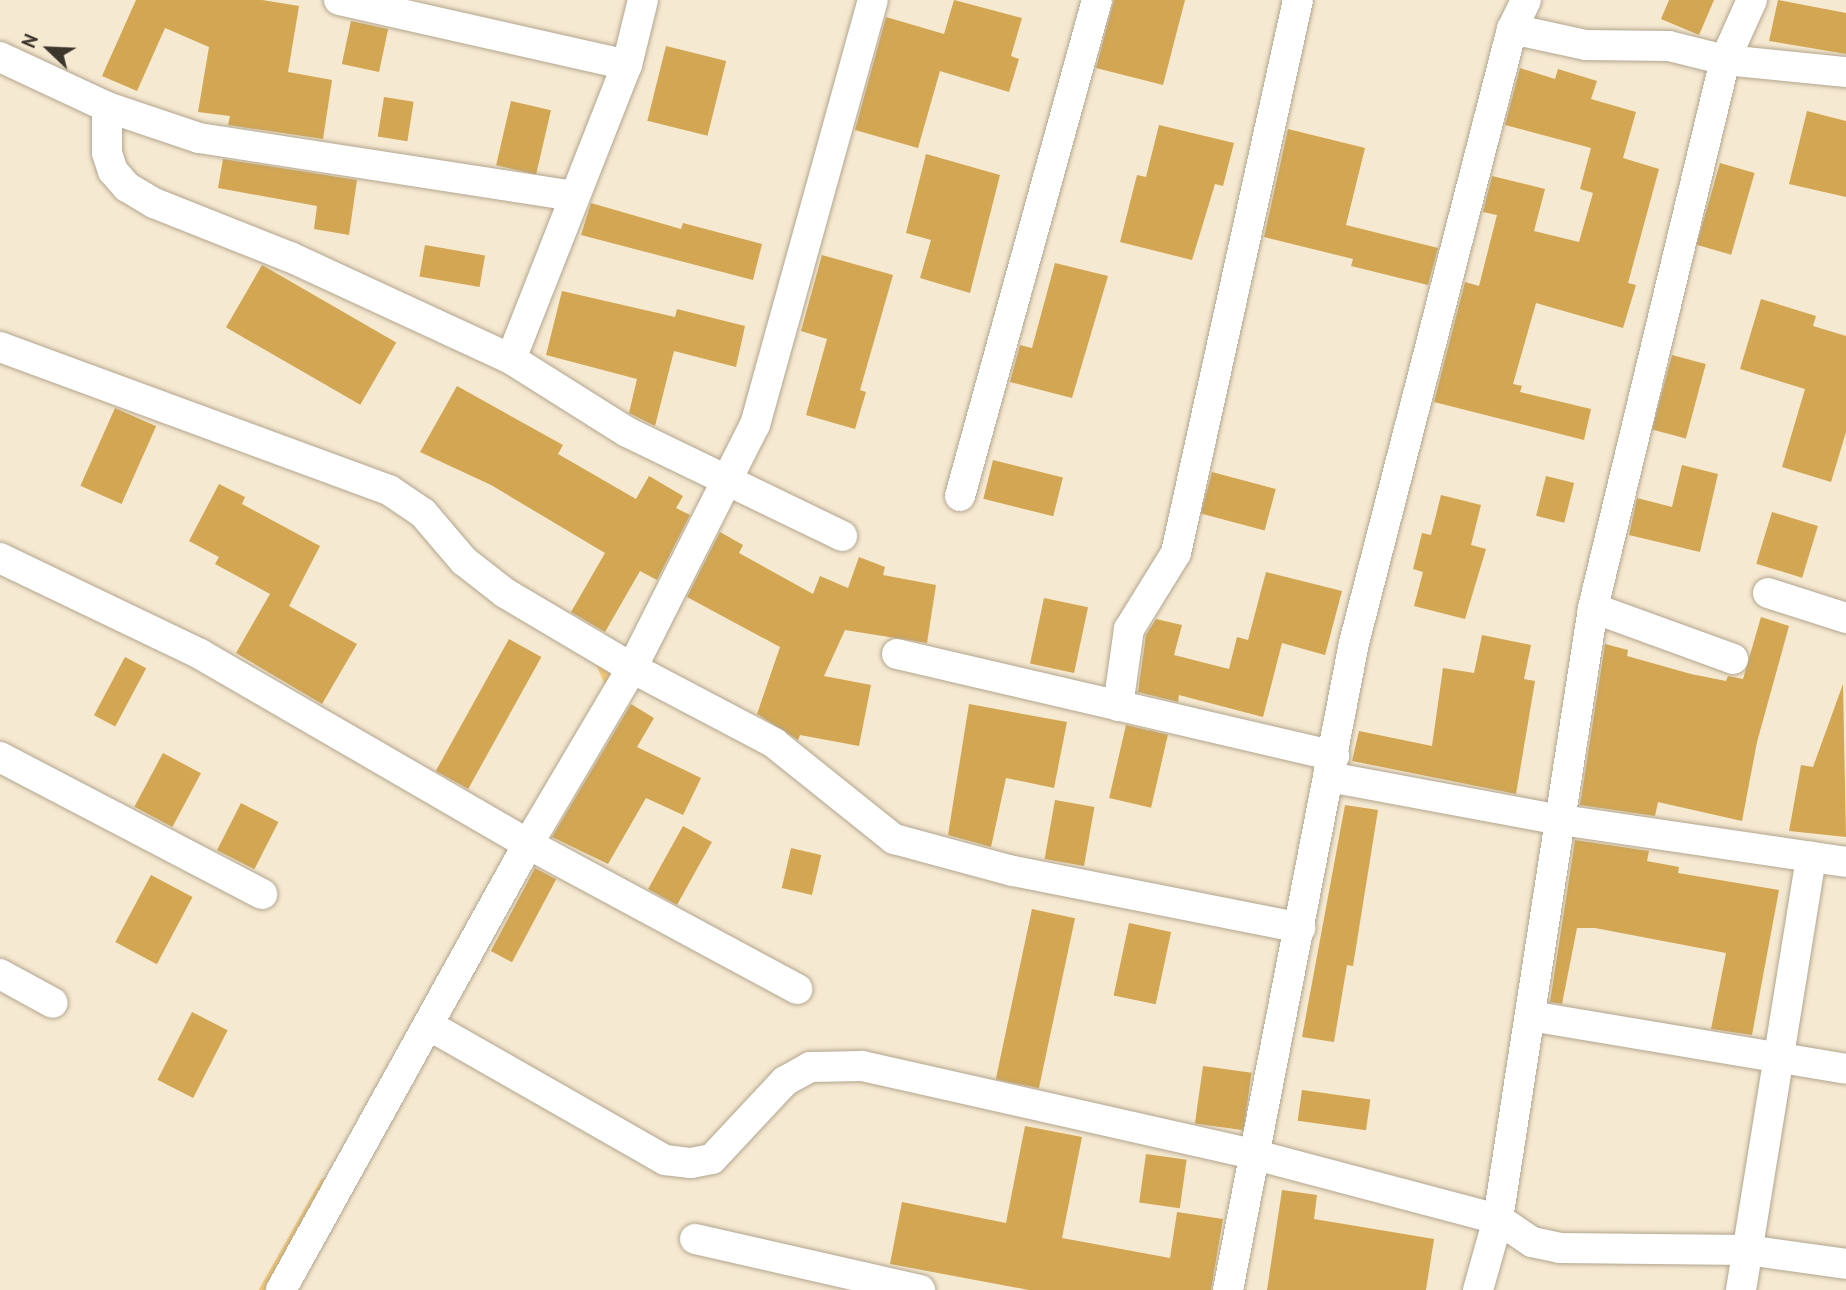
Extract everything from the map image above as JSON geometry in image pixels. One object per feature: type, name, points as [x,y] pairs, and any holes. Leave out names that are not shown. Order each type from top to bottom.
[{"type":"street","points":[[339,0],[626,65]]},
{"type":"street","points":[[511,359],[626,65],[643,0]]},
{"type":"street","points":[[281,1290],[430,1026],[524,841],[632,668],[755,425],[873,0]]},
{"type":"street","points":[[960,496],[1097,0]]},
{"type":"street","points":[[1118,706],[1129,629],[1177,553],[1298,0]]},
{"type":"street","points":[[1228,1290],[1252,1154],[1300,928],[1354,643],[1512,29],[1526,0]]},
{"type":"street","points":[[1478,1290],[1498,1219],[1562,820],[1576,693],[1593,608],[1725,60],[1752,0]]},
{"type":"street","points":[[1512,29],[1586,45],[1669,46],[1725,60],[1846,72]]},
{"type":"street","points":[[0,57],[107,107],[198,138],[575,196]]},
{"type":"street","points":[[107,107],[107,153],[113,171],[127,187],[154,203],[290,257],[511,359],[627,432],[726,484],[842,536]]},
{"type":"street","points":[[0,347],[389,490],[424,513],[464,561],[505,593],[632,668],[774,743],[894,839],[1013,871],[1300,928]]},
{"type":"street","points":[[0,558],[200,654],[524,841],[797,989]]},
{"type":"street","points":[[1768,593],[1846,618]]},
{"type":"street","points":[[1593,608],[1733,659]]},
{"type":"street","points":[[897,654],[1118,706],[1332,766],[1562,820],[1846,862]]},
{"type":"street","points":[[0,757],[262,894]]},
{"type":"street","points":[[1741,1290],[1811,857]]},
{"type":"street","points":[[0,974],[53,1003]]},
{"type":"street","points":[[1530,1016],[1846,1069]]},
{"type":"street","points":[[430,1026],[665,1160],[691,1163],[712,1159],[785,1081],[810,1067],[862,1066],[1252,1154],[1498,1219],[1532,1242],[1560,1248],[1747,1250],[1846,1264]]},
{"type":"street","points":[[695,1239],[920,1290]]},
{"type":"building","points":[[136,0],[262,0],[299,6],[288,72],[332,80],[323,139],[228,125],[230,116],[198,112],[209,47],[165,28],[137,91],[102,76]]},
{"type":"building","points":[[954,0],[1022,18],[1011,56],[1019,59],[1009,92],[940,71],[918,148],[855,130],[886,17],[944,34]]},
{"type":"building","points":[[1114,0],[1185,0],[1163,85],[1096,68]]},
{"type":"building","points":[[1669,0],[1714,0],[1699,35],[1661,19]]},
{"type":"building","points":[[1778,0],[1846,13],[1846,54],[1769,41]]},
{"type":"building","points":[[351,21],[388,29],[379,72],[342,64]]},
{"type":"building","points":[[666,46],[726,61],[708,136],[647,121]]},
{"type":"building","points":[[1520,68],[1555,79],[1558,69],[1597,81],[1591,99],[1636,112],[1623,158],[1659,169],[1628,283],[1636,285],[1623,328],[1536,303],[1513,384],[1522,386],[1520,392],[1591,409],[1584,440],[1434,402],[1465,282],[1479,286],[1497,215],[1483,212],[1492,176],[1545,189],[1534,231],[1579,242],[1593,193],[1580,189],[1591,148],[1505,125]]},
{"type":"building","points":[[384,97],[414,102],[407,141],[378,137]]},
{"type":"building","points":[[511,101],[551,110],[536,175],[496,165]]},
{"type":"building","points":[[1807,111],[1846,121],[1846,197],[1789,184]]},
{"type":"building","points":[[1159,125],[1234,143],[1223,186],[1215,184],[1192,260],[1120,242],[1137,175],[1146,177]]},
{"type":"building","points":[[1288,129],[1365,148],[1346,225],[1438,248],[1428,285],[1351,266],[1353,259],[1264,237]]},
{"type":"building","points":[[926,154],[1000,175],[970,293],[920,278],[931,240],[906,233]]},
{"type":"building","points":[[223,159],[357,180],[349,235],[314,229],[317,206],[218,188]]},
{"type":"building","points":[[1720,163],[1755,173],[1731,255],[1697,245]]},
{"type":"building","points":[[591,203],[681,229],[683,223],[762,244],[753,280],[581,235]]},
{"type":"building","points":[[425,245],[485,256],[480,287],[419,277]]},
{"type":"building","points":[[822,255],[893,275],[860,390],[866,392],[855,429],[806,415],[827,339],[801,331]]},
{"type":"building","points":[[1055,263],[1108,276],[1072,398],[1010,382],[1020,345],[1032,348]]},
{"type":"building","points":[[262,265],[396,342],[360,405],[226,327]]},
{"type":"building","points":[[562,291],[675,317],[677,309],[745,326],[736,367],[674,351],[655,426],[629,413],[637,379],[546,355]]},
{"type":"building","points":[[1761,299],[1816,316],[1813,326],[1846,336],[1846,432],[1831,482],[1782,467],[1805,389],[1740,369]]},
{"type":"building","points":[[1672,355],[1706,364],[1686,438],[1652,429]]},
{"type":"building","points":[[457,386],[563,445],[558,454],[636,499],[649,476],[683,496],[676,508],[690,515],[657,580],[640,571],[605,632],[571,612],[605,553],[491,485],[420,452]]},
{"type":"building","points":[[115,408],[156,426],[122,504],[80,486]]},
{"type":"building","points":[[993,460],[1063,477],[1053,516],[983,499]]},
{"type":"building","points":[[1682,465],[1718,474],[1700,552],[1629,535],[1637,498],[1672,507]]},
{"type":"building","points":[[1212,472],[1276,489],[1265,531],[1201,514]]},
{"type":"building","points":[[1546,476],[1574,483],[1564,523],[1536,516]]},
{"type":"building","points":[[219,484],[245,497],[242,504],[320,546],[289,606],[357,644],[322,704],[236,653],[270,594],[215,564],[219,557],[189,541]]},
{"type":"building","points":[[1441,495],[1481,505],[1471,545],[1486,549],[1465,619],[1414,606],[1423,572],[1413,569],[1422,533],[1431,535]]},
{"type":"building","points":[[1772,512],[1818,526],[1802,578],[1756,564]]},
{"type":"building","points":[[720,532],[743,545],[739,553],[813,594],[820,576],[848,588],[859,557],[885,567],[883,575],[936,585],[927,643],[845,630],[824,676],[871,685],[859,746],[800,735],[798,740],[757,714],[780,647],[687,597]]},
{"type":"building","points":[[1266,572],[1342,591],[1325,655],[1282,643],[1263,717],[1179,695],[1178,702],[1138,692],[1146,635],[1156,619],[1182,625],[1174,655],[1229,669],[1237,637],[1248,640]]},
{"type":"building","points":[[1044,598],[1088,607],[1074,673],[1030,664]]},
{"type":"building","points":[[1761,617],[1789,626],[1757,742],[1742,821],[1658,802],[1655,816],[1580,805],[1605,644],[1628,650],[1627,656],[1691,674],[1726,681],[1728,676],[1743,679]]},
{"type":"building","points":[[1482,635],[1531,645],[1524,679],[1535,681],[1516,794],[1352,761],[1359,731],[1432,746],[1443,668],[1474,673]]},
{"type":"building","points":[[509,639],[541,657],[468,789],[436,771]]},
{"type":"building","points":[[125,657],[146,668],[115,727],[94,715]]},
{"type":"building","points":[[1843,684],[1846,837],[1789,831],[1801,765],[1813,767]]},
{"type":"building","points":[[631,704],[654,718],[637,747],[701,778],[683,815],[646,798],[608,864],[552,837]]},
{"type":"building","points":[[969,704],[1067,722],[1054,788],[1006,778],[991,847],[948,835]]},
{"type":"building","points":[[1126,725],[1168,735],[1151,808],[1109,798]]},
{"type":"building","points":[[163,753],[201,773],[172,827],[134,807]]},
{"type":"building","points":[[1055,800],[1094,807],[1084,866],[1045,859]]},
{"type":"building","points":[[241,803],[278,822],[254,869],[217,850]]},
{"type":"building","points":[[1345,805],[1378,810],[1353,966],[1347,965],[1334,1042],[1302,1037]]},
{"type":"building","points":[[683,826],[712,842],[677,905],[648,889]]},
{"type":"building","points":[[1575,840],[1649,851],[1647,861],[1679,867],[1678,873],[1779,890],[1752,1035],[1711,1029],[1726,953],[1595,928],[1577,928],[1562,1004],[1550,1002]]},
{"type":"building","points":[[791,848],[821,855],[812,895],[782,888]]},
{"type":"building","points":[[535,868],[556,879],[512,962],[491,951]]},
{"type":"building","points":[[151,875],[192,897],[157,964],[115,942]]},
{"type":"building","points":[[1032,909],[1075,918],[1039,1088],[996,1079]]},
{"type":"building","points":[[1129,923],[1171,932],[1156,1004],[1114,995]]},
{"type":"building","points":[[192,1012],[228,1030],[193,1098],[157,1080]]},
{"type":"building","points":[[1203,1066],[1252,1073],[1243,1130],[1195,1123]]},
{"type":"building","points":[[1302,1090],[1370,1100],[1366,1130],[1298,1121]]},
{"type":"building","points":[[1025,1126],[1082,1137],[1062,1238],[1170,1258],[1177,1212],[1223,1219],[1211,1290],[1029,1290],[890,1264],[902,1202],[1006,1223]]},
{"type":"building","points":[[1146,1154],[1187,1160],[1180,1208],[1139,1203]]},
{"type":"building","points":[[1282,1190],[1317,1195],[1314,1219],[1434,1239],[1426,1290],[1267,1290]]},
{"type":"waterway","points":[[599,661],[611,688]]},
{"type":"waterway","points":[[263,1290],[324,1182]]}]
